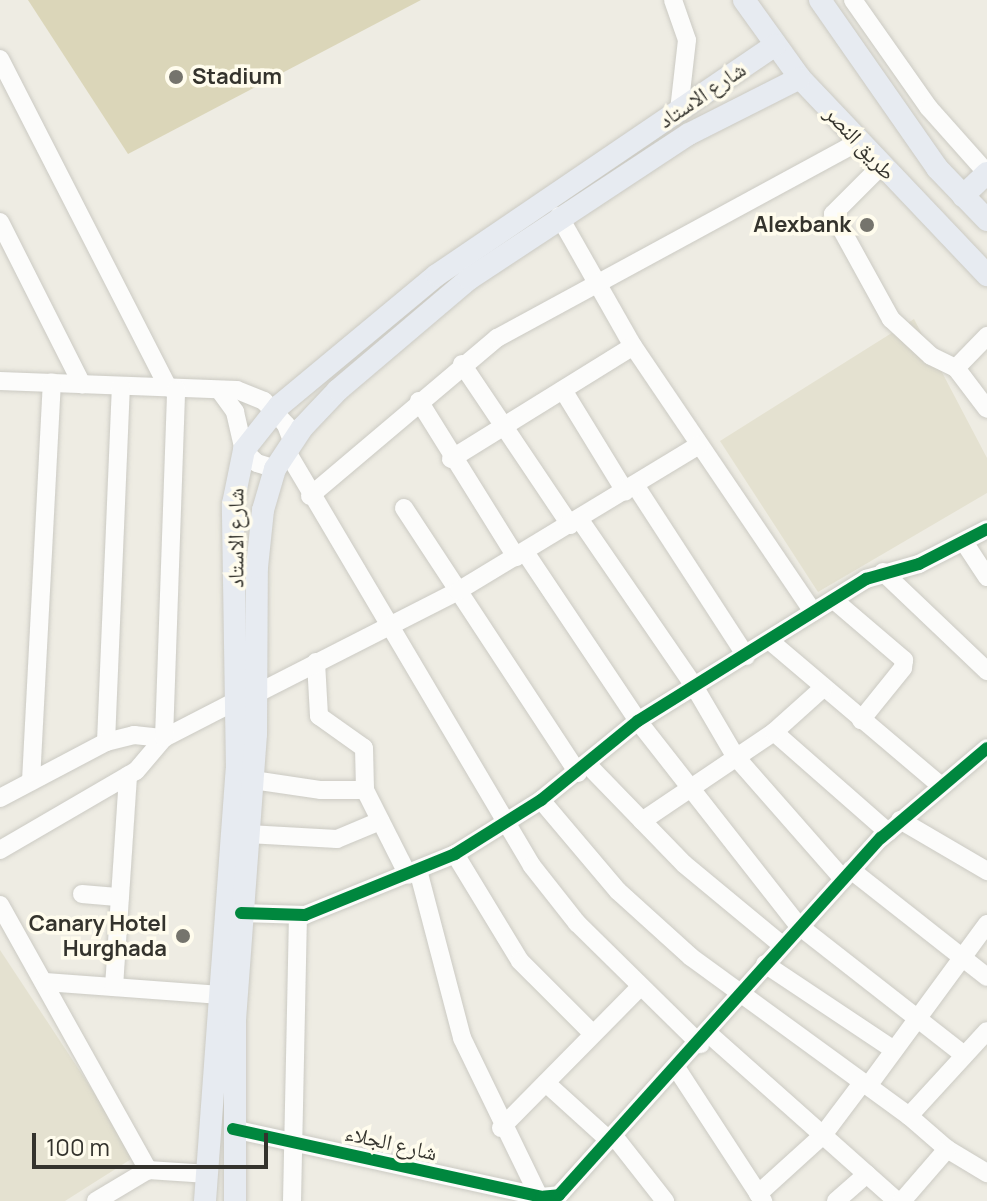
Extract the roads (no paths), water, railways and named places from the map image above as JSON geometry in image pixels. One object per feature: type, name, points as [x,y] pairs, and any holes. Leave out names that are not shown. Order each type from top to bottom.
[{"type":"main road","name":"طريق النصر","points":[[744,0],[800,78],[987,275]]},
{"type":"main road","name":"طريق النصر","points":[[820,0],[909,131],[987,220]]},
{"type":"main road","name":"شارع الاستاد","points":[[235,1201],[233,1129],[241,913],[253,780],[233,504],[244,451],[275,411],[437,275],[775,45]]},
{"type":"main road","name":"شارع الاستاد","points":[[205,1201],[219,995],[260,533],[284,453],[385,346],[559,216],[689,134],[800,78]]},
{"type":"main road","points":[[963,196],[987,173]]},
{"type":"street","points":[[673,0],[687,40],[679,110]]},
{"type":"street","points":[[853,0],[929,108],[987,173]]},
{"type":"street","points":[[0,59],[172,388],[164,738],[150,760],[0,850]]},
{"type":"street","points":[[310,496],[462,364],[497,338],[598,286],[858,142]]},
{"type":"street","points":[[881,166],[833,214],[891,319],[931,356],[956,368],[987,409]]},
{"type":"street","points":[[559,216],[633,346],[813,612]]},
{"type":"street","points":[[0,222],[82,384]]},
{"type":"street","points":[[956,368],[987,336]]},
{"type":"street","points":[[451,459],[633,346]]},
{"type":"street","points":[[462,364],[694,686],[735,756],[847,875],[987,977]]},
{"type":"street","points":[[0,381],[253,394],[275,411],[284,453],[391,624],[504,824],[569,913],[640,987],[823,1135],[897,1201],[947,1149]]},
{"type":"street","points":[[31,781],[52,383]]},
{"type":"street","points":[[106,742],[121,386]]},
{"type":"street","points":[[563,390],[746,656]]},
{"type":"street","points":[[220,391],[235,412],[244,451],[257,463],[284,453]]},
{"type":"street","points":[[419,401],[451,459],[638,721],[799,926],[917,1014],[963,1054]]},
{"type":"street","points":[[0,798],[106,742],[134,735],[164,738],[458,591],[699,445]]},
{"type":"street","points":[[404,508],[458,591],[583,769],[642,821],[684,864],[782,945]]},
{"type":"street","points":[[241,913],[298,916],[455,854],[541,800],[583,769],[638,721],[813,612],[883,572],[919,564],[987,529]]},
{"type":"street","points":[[964,542],[987,577]]},
{"type":"street","points":[[883,572],[985,666]]},
{"type":"street","points":[[835,601],[904,660],[903,668],[861,720]]},
{"type":"street","points":[[770,641],[940,785]]},
{"type":"street","points":[[316,662],[319,716],[364,748],[365,790],[380,821],[413,872],[462,1038],[501,1128],[541,1199],[567,1190],[847,875],[894,826],[987,748]]},
{"type":"street","points":[[642,821],[688,787],[774,732],[823,688]]},
{"type":"street","points":[[774,732],[894,826],[987,871]]},
{"type":"street","points":[[114,987],[128,775]]},
{"type":"street","points":[[253,780],[321,790],[365,790]]},
{"type":"street","points":[[541,800],[618,891],[740,996],[866,1084],[947,1149],[985,1167]]},
{"type":"street","points":[[248,834],[326,840],[380,821]]},
{"type":"street","points":[[455,854],[520,961],[593,1034]]},
{"type":"street","points":[[82,894],[120,897]]},
{"type":"street","points":[[0,905],[148,1170]]},
{"type":"street","points":[[292,1201],[297,1143],[298,916]]},
{"type":"street","points":[[677,1069],[761,1198],[823,1135],[866,1084],[894,1050],[917,1014],[963,960],[987,924]]},
{"type":"street","points":[[765,964],[894,1050]]},
{"type":"street","points":[[44,982],[219,995]]},
{"type":"street","points":[[501,1128],[640,987]]},
{"type":"street","points":[[909,1116],[987,1031]]},
{"type":"street","points":[[546,1083],[612,1139],[665,1201]]},
{"type":"street","name":"شارع الجلاء","points":[[233,1129],[541,1199]]},
{"type":"street","points":[[96,1201],[148,1170],[208,1174]]},
{"type":"street","points":[[836,1201],[867,1174]]},
{"type":"place","name":"Stadium","points":[[176,77]]},
{"type":"place","name":"Alexbank","points":[[867,225]]},
{"type":"place","name":"Canary Hotel Hurghada","points":[[183,936]]}]
